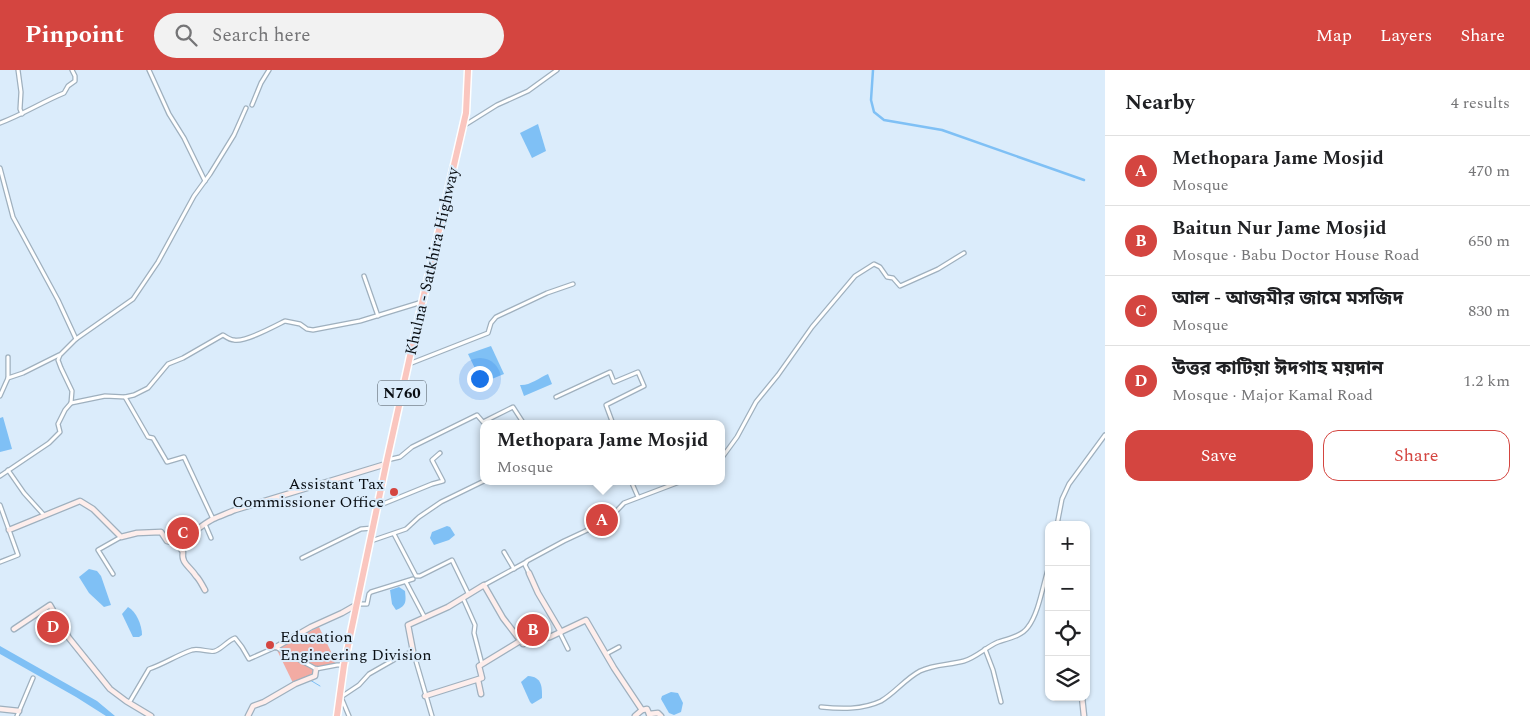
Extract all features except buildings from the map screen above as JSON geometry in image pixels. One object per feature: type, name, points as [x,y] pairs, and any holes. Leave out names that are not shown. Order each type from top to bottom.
[{"type":"highway","name":"Khulna - Satkhira Highway","points":[[337,716],[341,698],[344,665],[387,462],[466,113],[468,70]]},
{"type":"street","points":[[18,70],[21,92],[20,109],[22,114]]},
{"type":"street","points":[[0,124],[46,100],[64,93],[75,80],[76,76],[72,70]]},
{"type":"street","points":[[149,70],[169,114],[184,138],[205,181]]},
{"type":"street","points":[[252,105],[261,83],[270,70]]},
{"type":"street","points":[[462,126],[497,105],[528,92],[557,70]]},
{"type":"street","points":[[8,378],[60,355],[76,339],[133,299],[158,262],[194,196],[234,135],[246,108]]},
{"type":"street","points":[[0,168],[13,217],[58,300],[76,339]]},
{"type":"street","points":[[725,454],[737,437],[756,402],[778,376],[812,327],[855,276],[874,264],[880,267],[887,277],[893,278],[900,286],[964,253]]},
{"type":"street","points":[[364,276],[378,316]]},
{"type":"street","points":[[408,364],[488,333],[491,323],[496,317],[547,293],[573,284]]},
{"type":"street","points":[[71,403],[105,396],[126,397],[134,395],[148,388],[168,364],[183,358],[223,335],[234,341],[239,340],[272,329],[285,321],[300,324],[307,330],[313,330],[360,321],[422,302]]},
{"type":"street","points":[[0,476],[54,439],[60,432],[58,424],[71,403],[72,391],[58,360],[60,355]]},
{"type":"street","points":[[0,396],[8,378],[8,357]]},
{"type":"street","points":[[556,396],[610,372],[614,382],[638,372],[644,386],[606,405],[612,420]]},
{"type":"street","points":[[126,397],[148,437],[153,438],[167,462],[184,457],[213,520]]},
{"type":"street","points":[[487,420],[513,407],[521,420]]},
{"type":"street","points":[[112,574],[98,550],[121,537],[137,533],[161,532],[169,542],[176,541],[197,531],[213,520],[250,505],[387,462],[400,457],[412,447],[478,415],[482,420]]},
{"type":"street","points":[[1058,521],[1062,499],[1069,484],[1105,435]]},
{"type":"street","points":[[378,506],[442,481],[432,460],[440,454]]},
{"type":"street","points":[[8,470],[24,493],[43,514]]},
{"type":"street","points":[[371,541],[406,530],[419,517],[441,502],[480,483]]},
{"type":"street","points":[[633,485],[638,497]]},
{"type":"street","points":[[432,716],[413,651],[408,625],[448,607],[468,593],[564,541],[607,522],[621,505],[671,485]]},
{"type":"street","points":[[9,530],[43,514],[80,501],[93,509],[121,537]]},
{"type":"street","points":[[0,505],[18,555],[0,562]]},
{"type":"street","points":[[205,524],[211,538]]},
{"type":"street","points":[[302,558],[361,528],[373,528]]},
{"type":"street","points":[[594,528],[596,532]]},
{"type":"street","points":[[394,534],[416,576],[420,576],[452,560],[468,593]]},
{"type":"street","points":[[176,541],[183,552],[182,557],[185,565],[193,570],[205,590]]},
{"type":"street","points":[[504,552],[514,569]]},
{"type":"street","points":[[527,561],[525,565],[529,574],[568,649]]},
{"type":"street","points":[[129,703],[149,669],[165,664],[193,650],[215,651],[229,640],[235,638],[249,659],[276,647],[311,627],[342,614],[357,604],[367,604],[371,592],[413,579]]},
{"type":"street","points":[[821,707],[844,709],[881,701],[918,672],[929,667],[966,660],[1027,629],[1036,612],[1045,580]]},
{"type":"street","points":[[406,582],[425,618]]},
{"type":"street","points":[[484,585],[502,618],[523,644],[560,632],[586,620],[605,654],[642,710]]},
{"type":"street","points":[[462,597],[475,625],[474,633],[482,664]]},
{"type":"street","points":[[14,630],[50,605],[69,638],[97,674],[114,692],[151,716]]},
{"type":"street","points":[[425,696],[482,678],[479,666],[520,641]]},
{"type":"street","points":[[276,647],[288,656],[305,662],[316,669],[344,665]]},
{"type":"street","points":[[605,654],[619,647]]},
{"type":"street","points":[[985,649],[993,670],[1001,702]]},
{"type":"street","points":[[349,716],[341,698],[359,685],[369,674],[413,651]]},
{"type":"street","points":[[248,716],[253,706],[264,702],[295,684],[315,676],[316,669]]},
{"type":"street","points":[[0,709],[18,713],[33,678]]},
{"type":"street","points":[[478,680],[481,694]]},
{"type":"street","points":[[1082,701],[1084,716]]},
{"type":"street","points":[[635,716],[642,710],[647,709],[649,715],[658,713],[661,716]]},
{"type":"shaded area","points":[[319,627],[336,662],[293,683],[276,648]]},
{"type":"water","points":[[538,124],[546,151],[532,158],[520,133]]},
{"type":"water","points":[[491,346],[504,374],[482,383],[468,354]]},
{"type":"water","points":[[548,374],[552,384],[524,396],[520,385],[530,383]]},
{"type":"water","points":[[3,417],[12,449],[0,452],[0,418]]},
{"type":"water","points":[[447,526],[450,527],[455,535],[449,540],[434,545],[430,538],[432,532]]},
{"type":"water","points":[[89,569],[97,571],[101,576],[111,605],[104,607],[89,593],[79,577]]},
{"type":"water","points":[[399,587],[405,591],[405,600],[404,605],[396,610],[392,604],[390,590]]},
{"type":"water","points":[[128,607],[134,612],[140,623],[142,635],[139,637],[133,637],[122,614]]},
{"type":"water","points":[[0,646],[97,701],[115,716],[106,716],[0,654]]},
{"type":"water","points":[[528,676],[539,680],[542,690],[542,698],[532,704],[521,682]]},
{"type":"water","points":[[671,692],[678,693],[683,703],[681,712],[674,715],[669,713],[661,699],[662,696]]},
{"type":"waterway","points":[[873,70],[871,100],[874,112],[884,120],[942,130],[1084,180]]},
{"type":"waterway","points":[[310,680],[320,686]]},
{"type":"place","name":"Assistant Tax Commissioner Office","points":[[394,492]]},
{"type":"place","name":"Methopara Jame Mosjid","points":[[602,520]]},
{"type":"place","name":"আল - আজমীর জামে মসজিদ","points":[[183,533]]},
{"type":"place","name":"উত্তর কাটিয়া ঈদগাহ ময়দান","points":[[53,627]]},
{"type":"place","name":"Baitun Nur Jame Mosjid","points":[[533,630]]},
{"type":"place","name":"Education Engineering Division","points":[[270,645]]}]
